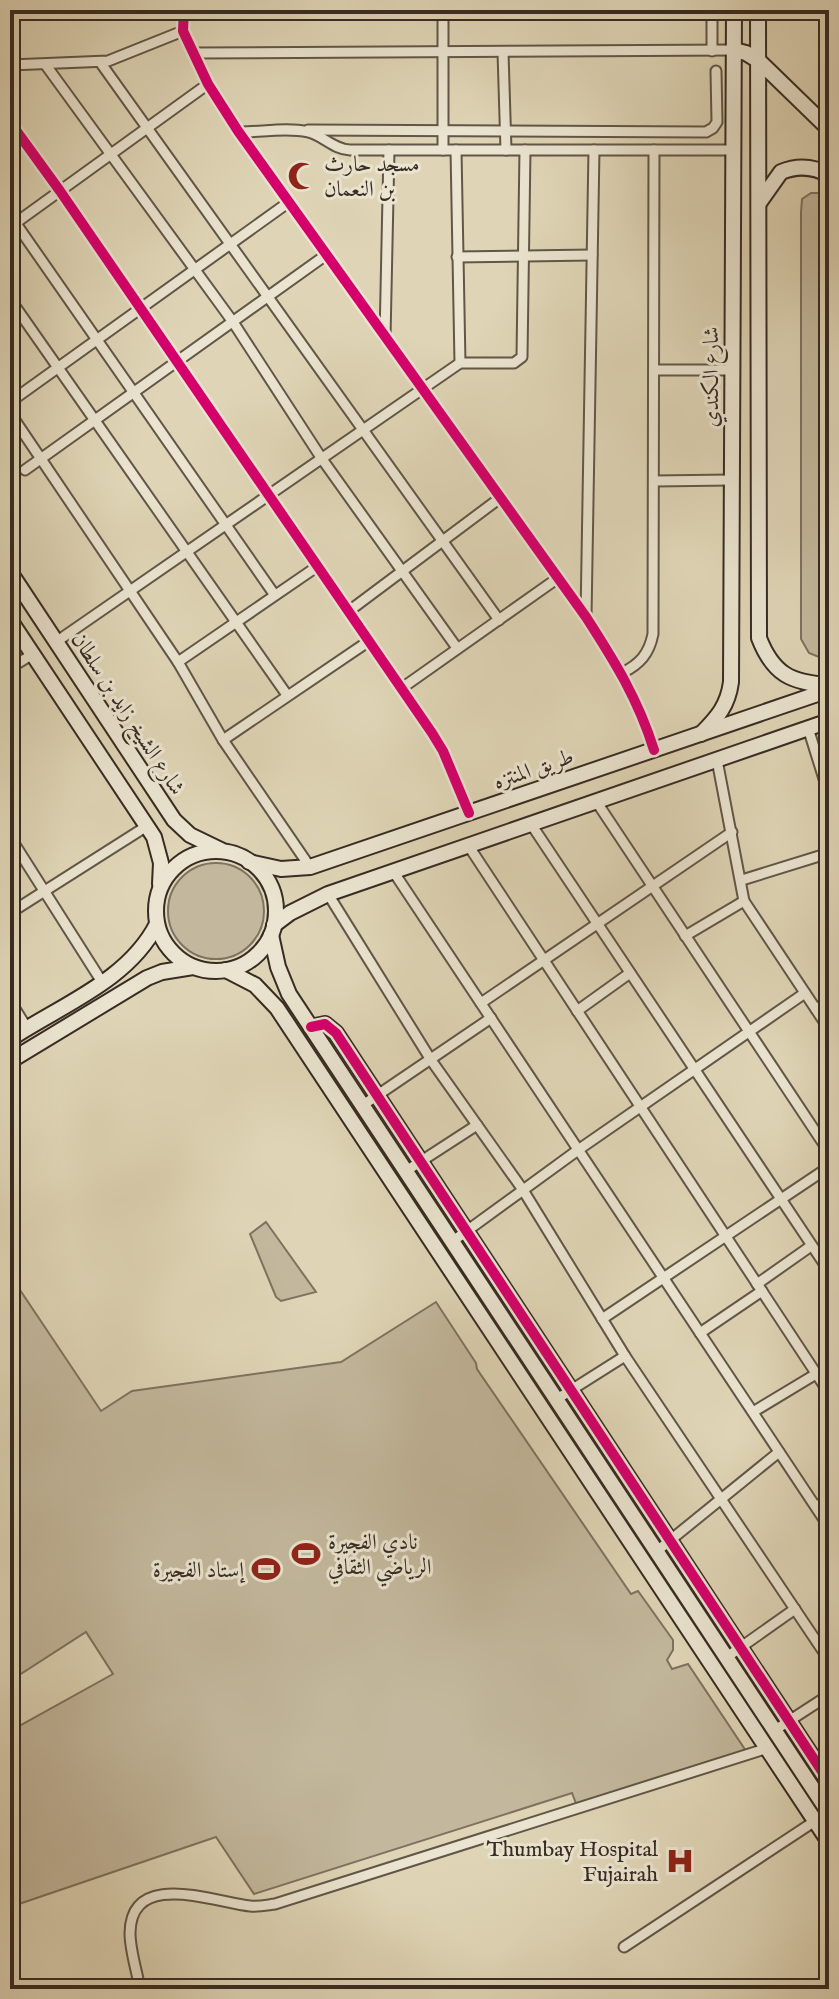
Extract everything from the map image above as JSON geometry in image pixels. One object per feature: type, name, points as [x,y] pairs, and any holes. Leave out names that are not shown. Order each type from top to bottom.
[{"type":"street","points":[[184,10],[183,31],[208,84],[326,255],[586,617],[642,711],[654,750]]},
{"type":"street","points":[[443,10],[443,150]]},
{"type":"street","points":[[712,10],[712,51]]},
{"type":"street","name":"شارع الكندي","points":[[701,734],[720,715],[729,700],[731,682],[734,10]]},
{"type":"street","points":[[758,10],[759,638],[775,669],[791,678],[829,688]]},
{"type":"street","points":[[10,65],[100,62],[183,31]]},
{"type":"street","points":[[194,53],[734,50],[759,61],[829,129]]},
{"type":"street","points":[[503,52],[506,150]]},
{"type":"street","points":[[100,62],[499,620]]},
{"type":"street","points":[[45,64],[233,322],[322,459],[457,648]]},
{"type":"street","points":[[241,132],[328,129],[706,132],[717,122],[716,71]]},
{"type":"street","points":[[208,84],[12,222],[274,594]]},
{"type":"street","points":[[10,122],[402,688],[443,751],[469,813]]},
{"type":"street","points":[[303,131],[343,149],[733,150]]},
{"type":"street","points":[[385,338],[389,150]]},
{"type":"street","points":[[456,150],[460,363]]},
{"type":"street","points":[[56,642],[424,391],[460,363],[514,363],[522,357],[525,150]]},
{"type":"street","points":[[586,617],[594,150]]},
{"type":"street","points":[[622,673],[636,666],[650,651],[653,634],[654,150]]},
{"type":"street","points":[[758,203],[781,172],[804,166],[829,175]]},
{"type":"street","points":[[10,402],[289,202]]},
{"type":"street","points":[[732,240],[738,249],[744,251],[758,241]]},
{"type":"street","points":[[25,470],[326,255]]},
{"type":"street","points":[[457,257],[592,255]]},
{"type":"street","points":[[10,299],[287,695]]},
{"type":"street","points":[[654,370],[732,370]]},
{"type":"street","points":[[10,413],[178,662],[223,740],[310,867]]},
{"type":"street","points":[[654,481],[731,480]]},
{"type":"street","points":[[349,611],[500,498]]},
{"type":"street","points":[[178,662],[318,566]]},
{"type":"street","name":"شارع الشيخ زايد بن سلطان","points":[[10,572],[174,820],[190,835],[233,855]]},
{"type":"street","points":[[402,688],[558,578]]},
{"type":"street","points":[[10,620],[147,826],[160,851],[157,924],[163,940],[173,954],[194,967],[210,971],[226,970],[253,958],[272,930],[290,913],[328,894],[829,721]]},
{"type":"street","points":[[223,740],[369,641]]},
{"type":"street","points":[[10,668],[33,654]]},
{"type":"street","name":"طريق المنتزه","points":[[249,862],[281,869],[310,867],[829,688]]},
{"type":"street","points":[[808,728],[829,795]]},
{"type":"street","points":[[717,760],[744,901],[829,1029]]},
{"type":"street","points":[[596,801],[829,1152]]},
{"type":"street","points":[[531,824],[811,1246],[824,1254],[829,1271]]},
{"type":"street","points":[[10,913],[147,826]]},
{"type":"street","points":[[481,1003],[732,832]]},
{"type":"street","points":[[10,837],[102,982]]},
{"type":"street","points":[[468,845],[829,1393]]},
{"type":"street","points":[[158,896],[169,875],[187,859],[209,852],[233,855],[249,862],[269,885],[275,905],[272,930],[283,982],[775,1730],[824,1792],[829,1813]]},
{"type":"street","points":[[742,880],[829,853]]},
{"type":"street","points":[[393,871],[829,1527]]},
{"type":"street","points":[[328,894],[431,1060],[523,1190],[625,1356],[829,1660]]},
{"type":"street","points":[[685,936],[744,901]]},
{"type":"street","points":[[10,1039],[102,982],[134,958],[157,924]]},
{"type":"street","points":[[10,1061],[147,978],[170,970],[194,967]]},
{"type":"street","points":[[226,970],[255,985],[277,1008],[829,1842]]},
{"type":"street","points":[[577,1011],[630,973]]},
{"type":"street","points":[[453,1241],[805,993]]},
{"type":"street","points":[[10,1001],[27,1028]]},
{"type":"street","points":[[816,1009],[829,1001]]},
{"type":"street","points":[[363,1105],[491,1018]]},
{"type":"street","points":[[311,1027],[318,1024],[331,1027],[829,1782]]},
{"type":"street","points":[[406,1171],[477,1125]]},
{"type":"street","points":[[602,1319],[829,1167]]},
{"type":"street","points":[[700,1333],[811,1246]]},
{"type":"street","points":[[557,1399],[625,1356]]},
{"type":"street","points":[[753,1412],[816,1374]]},
{"type":"street","points":[[657,1551],[779,1452]]},
{"type":"street","points":[[816,1507],[829,1498]]},
{"type":"street","points":[[727,1657],[795,1609]]},
{"type":"street","points":[[775,1730],[829,1695]]},
{"type":"street","points":[[140,1989],[130,1936],[131,1919],[149,1899],[162,1894],[177,1893],[248,1906],[275,1904],[768,1748]]},
{"type":"street","points":[[624,1947],[815,1821]]},
{"type":"shaded area","points":[[811,193],[823,193],[829,199],[829,661],[809,653],[801,639],[801,212],[802,199]]},
{"type":"shaded area","points":[[216,863],[234,867],[250,877],[260,893],[264,911],[260,929],[250,945],[234,955],[216,959],[198,955],[182,945],[172,929],[168,911],[172,893],[182,877],[198,867]]},
{"type":"shaded area","points":[[266,1222],[316,1292],[281,1301],[276,1297],[250,1234]]},
{"type":"shaded area","name":"نادي الفجيرة الرياضي الثقافي","points":[[10,1275],[101,1411],[132,1391],[341,1362],[436,1302],[477,1369],[631,1594],[638,1591],[673,1640],[673,1650],[667,1660],[672,1669],[688,1664],[746,1751],[577,1806],[572,1793],[254,1894],[216,1837],[10,1907],[10,1731],[113,1674],[86,1632],[10,1681]]},
{"type":"tunnel","points":[[10,480],[25,470]]},
{"type":"cycle path","points":[[184,10],[183,31],[208,84],[238,131],[586,617],[625,681],[654,750]]},
{"type":"cycle path","points":[[10,122],[432,733],[443,751],[469,813]]},
{"type":"cycle path","points":[[311,1027],[325,1024],[336,1033],[829,1782]]},
{"type":"place","name":"مسجد حارث بن النعمان","points":[[302,176]]},
{"type":"place","name":"نادي الفجيرة الرياضي الثقافي","points":[[306,1554]]},
{"type":"place","name":"إستاد الفجيرة","points":[[266,1569]]},
{"type":"place","name":"Thumbay Hospital Fujairah","points":[[680,1861]]}]
